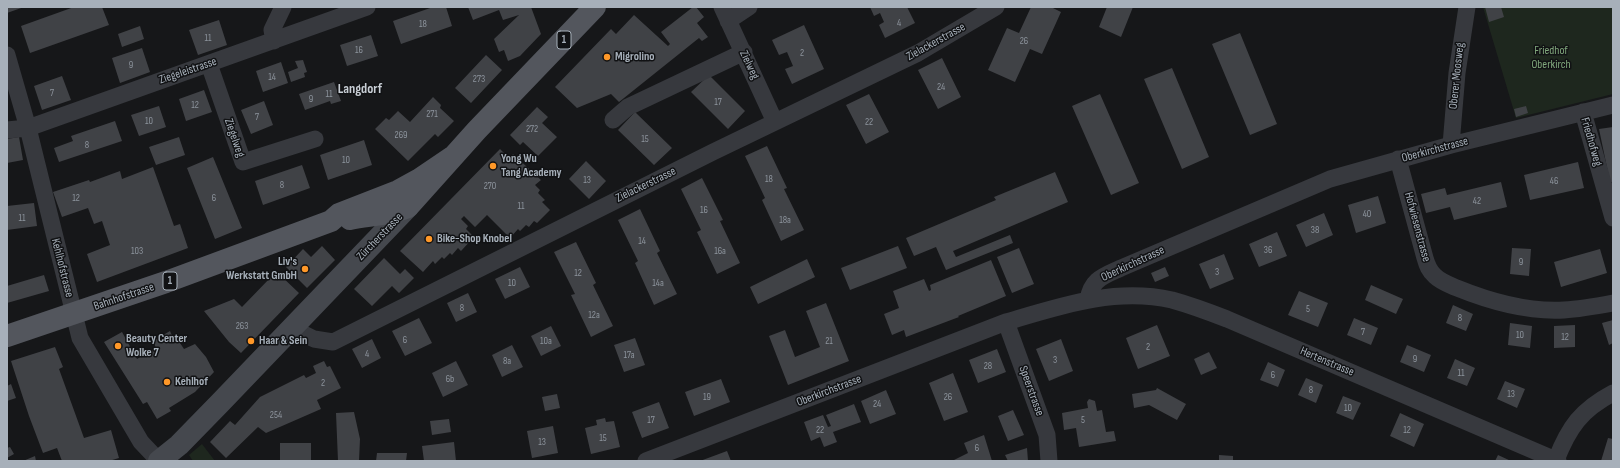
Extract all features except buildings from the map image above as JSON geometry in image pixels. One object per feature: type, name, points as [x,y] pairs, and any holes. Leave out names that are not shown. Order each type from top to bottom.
[{"type":"main road","name":"Zürcherstrasse","points":[[159,461],[178,445],[216,408],[431,183],[452,157],[595,7]]},
{"type":"main road","name":"Bahnhofstrasse","points":[[331,221],[339,214],[398,191],[418,180],[452,157]]},
{"type":"main road","name":"Bahnhofstrasse","points":[[7,336],[166,282],[331,221],[340,221],[362,216],[383,215],[408,207]]},
{"type":"street","points":[[274,41],[272,30],[283,7]]},
{"type":"street","name":"Ziegeleistrasse","points":[[7,130],[28,128],[367,7]]},
{"type":"street","points":[[725,14],[749,7]]},
{"type":"street","name":"Zielackerstrasse","points":[[292,328],[314,339],[333,342],[775,122],[918,53],[996,7]]},
{"type":"street","name":"Oberer Moosweg","points":[[1451,145],[1457,73],[1467,7]]},
{"type":"street","name":"Zielweg","points":[[725,14],[744,52],[775,122]]},
{"type":"street","points":[[613,120],[628,107],[744,52]]},
{"type":"street","name":"Kehlhofstrasse","points":[[7,56],[28,128],[80,338],[142,442],[159,461]]},
{"type":"street","name":"Ziegelweg","points":[[209,64],[243,162],[315,138]]},
{"type":"street","name":"Oberkirchstrasse","points":[[656,459],[1006,322],[1088,300],[1089,291],[1095,282],[1121,268],[1330,179],[1451,145],[1613,105]]},
{"type":"street","name":"Friedhofweg","points":[[1583,112],[1613,218]]},
{"type":"street","name":"Hofwiesenstrasse","points":[[1398,159],[1428,268],[1435,277],[1489,300],[1516,305],[1564,310],[1613,303]]},
{"type":"street","name":"Hertenstrasse","points":[[1088,300],[1116,296],[1147,297],[1171,300],[1199,309],[1227,319],[1557,460]]},
{"type":"street","name":"Speerstrasse","points":[[1006,322],[1047,435],[1049,461]]},
{"type":"street","points":[[1557,460],[1566,435],[1584,412],[1596,402],[1613,393]]},
{"type":"green space","name":"Friedhof Oberkirch","points":[[1483,7],[1613,7],[1613,94],[1516,118]]},
{"type":"green space","points":[[202,444],[215,461],[193,461],[189,455]]},
{"type":"place","name":"Migrolino","points":[[607,57]]},
{"type":"place","name":"Yong Wu Tang Academy","points":[[493,166]]},
{"type":"place","name":"Bike-Shop Knobel","points":[[429,239]]},
{"type":"place","name":"Liv's Werkstatt GmbH","points":[[305,269]]},
{"type":"place","name":"Haar & Sein","points":[[251,341]]},
{"type":"place","name":"Beauty Center Wolke 7","points":[[118,346]]},
{"type":"place","name":"Kehlhof","points":[[167,382]]},
{"type":"district","name":"Langdorf","points":[[360,89]]}]
